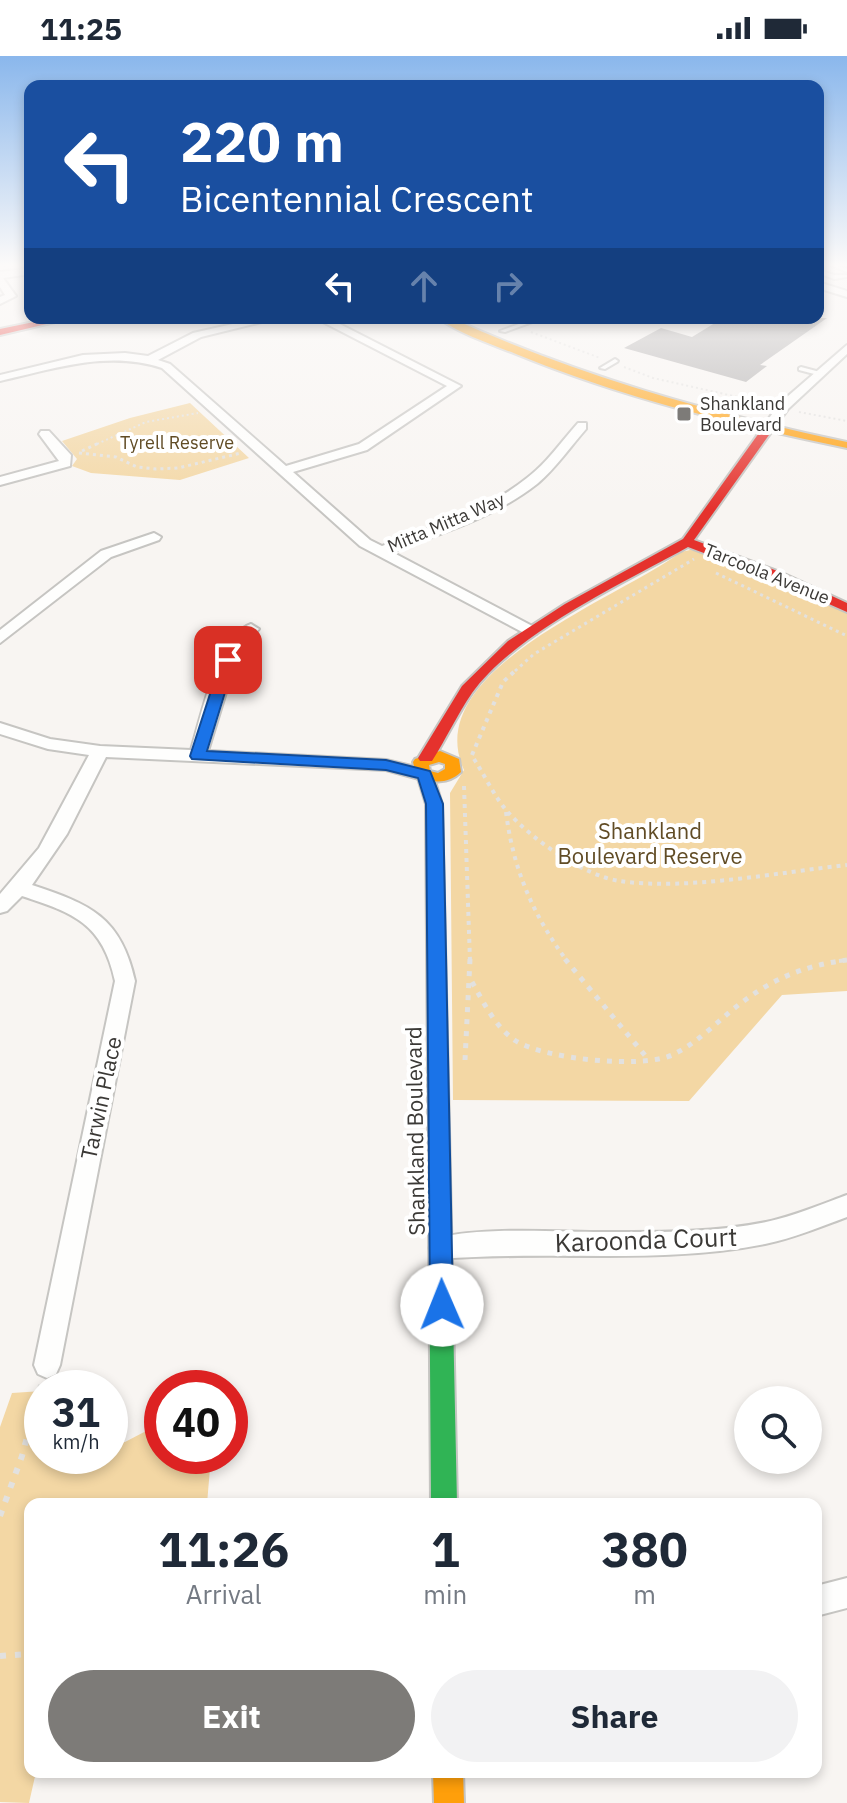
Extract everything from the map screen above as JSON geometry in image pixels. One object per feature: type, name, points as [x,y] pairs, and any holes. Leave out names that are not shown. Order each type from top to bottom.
[{"type":"street","points":[[151,359],[173,348]]},
{"type":"street","points":[[284,471],[363,447],[455,386],[379,348]]},
{"type":"street","points":[[532,348],[603,384],[772,422],[847,429]]},
{"type":"street","points":[[551,348],[610,364],[772,422],[847,445]]},
{"type":"street","points":[[425,766],[448,718],[468,687],[494,659],[531,631],[696,551],[705,520],[772,422],[818,373],[847,348]]},
{"type":"street","points":[[0,378],[96,357],[119,355],[151,359],[166,366],[379,552],[531,631]]},
{"type":"street","name":"Mitta Mitta Way","points":[[379,552],[489,508],[513,494],[533,480],[582,426]]},
{"type":"street","points":[[0,481],[65,463],[66,458],[45,434]]},
{"type":"street","points":[[0,638],[106,554],[154,537]]},
{"type":"street","name":"Tarcoola Avenue","points":[[696,551],[775,575],[847,608]]},
{"type":"street","points":[[198,756],[228,660],[234,647],[251,629]]},
{"type":"street","name":"Shankland Boulevard","points":[[434,804],[449,768],[448,718]]},
{"type":"street","points":[[0,728],[48,744],[100,751],[425,766],[440,756],[449,768]]},
{"type":"street","points":[[0,906],[20,888],[48,853],[100,751]]},
{"type":"street","name":"Shankland Boulevard","points":[[425,766],[434,804],[444,1498]]},
{"type":"street","name":"Tarwin Place","points":[[20,888],[95,917],[116,942],[125,981],[47,1365]]},
{"type":"street","name":"Karoonda Court","points":[[441,1248],[520,1243],[689,1244],[787,1230],[847,1206]]},
{"type":"street","points":[[822,1599],[847,1593]]},
{"type":"street","points":[[448,1778],[449,1803]]},
{"type":"lane","points":[[801,369],[818,373]]},
{"type":"path","points":[[566,348],[653,378],[760,402]]},
{"type":"path","points":[[215,409],[146,422],[76,452],[116,457],[137,467],[167,469],[259,448]]},
{"type":"path","points":[[690,563],[696,551]]},
{"type":"path","points":[[471,769],[471,756],[503,682],[534,654],[690,563],[696,551]]},
{"type":"path","points":[[711,570],[847,636]]},
{"type":"path","points":[[471,756],[478,761],[506,810],[552,851],[618,881],[677,883],[847,865]]},
{"type":"path","points":[[464,1073],[471,980],[462,788],[467,779]]},
{"type":"path","points":[[506,810],[507,837],[514,871],[534,912],[571,967],[649,1059]]},
{"type":"path","points":[[471,980],[495,1023],[518,1043],[541,1052],[596,1059],[649,1059],[669,1056],[753,991],[777,977],[825,962],[847,960]]},
{"type":"path","points":[[0,1516],[22,1456],[47,1365]]},
{"type":"path","points":[[0,1656],[24,1654]]},
{"type":"green space","name":"Tyrell Reserve","points":[[190,403],[249,458],[180,480],[91,473],[72,466],[77,459],[62,441],[130,418]]},
{"type":"green space","name":"Shankland Boulevard Reserve","points":[[701,551],[847,612],[847,991],[782,995],[689,1101],[453,1100],[450,793],[464,770],[458,734],[470,700],[497,669],[533,640],[681,552]]},
{"type":"green space","points":[[24,1392],[24,1474],[128,1474],[128,1440],[144,1432],[144,1474],[210,1474],[208,1498],[24,1498],[24,1778],[35,1778],[29,1803],[0,1802],[0,1427],[12,1393]]},
{"type":"building","points":[[624,348],[785,348],[760,365],[767,366],[746,382]]},
{"type":"traffic: fast","points":[[425,775],[434,804],[444,1498]]},
{"type":"traffic: slow","points":[[510,348],[641,395],[847,445]]},
{"type":"traffic: slow","points":[[440,756],[453,762],[453,772],[439,778],[423,774],[421,762],[440,756]]},
{"type":"traffic: slow","points":[[448,1778],[449,1803]]},
{"type":"traffic: jam","points":[[426,758],[467,689],[513,644],[570,607],[687,542],[768,428]]},
{"type":"traffic: jam","points":[[687,542],[775,575],[847,608]]},
{"type":"place","name":"Shankland Boulevard","points":[[684,414]]},
{"type":"route","points":[[228,660],[198,756],[386,765],[425,775],[434,804],[442,1305]]}]
